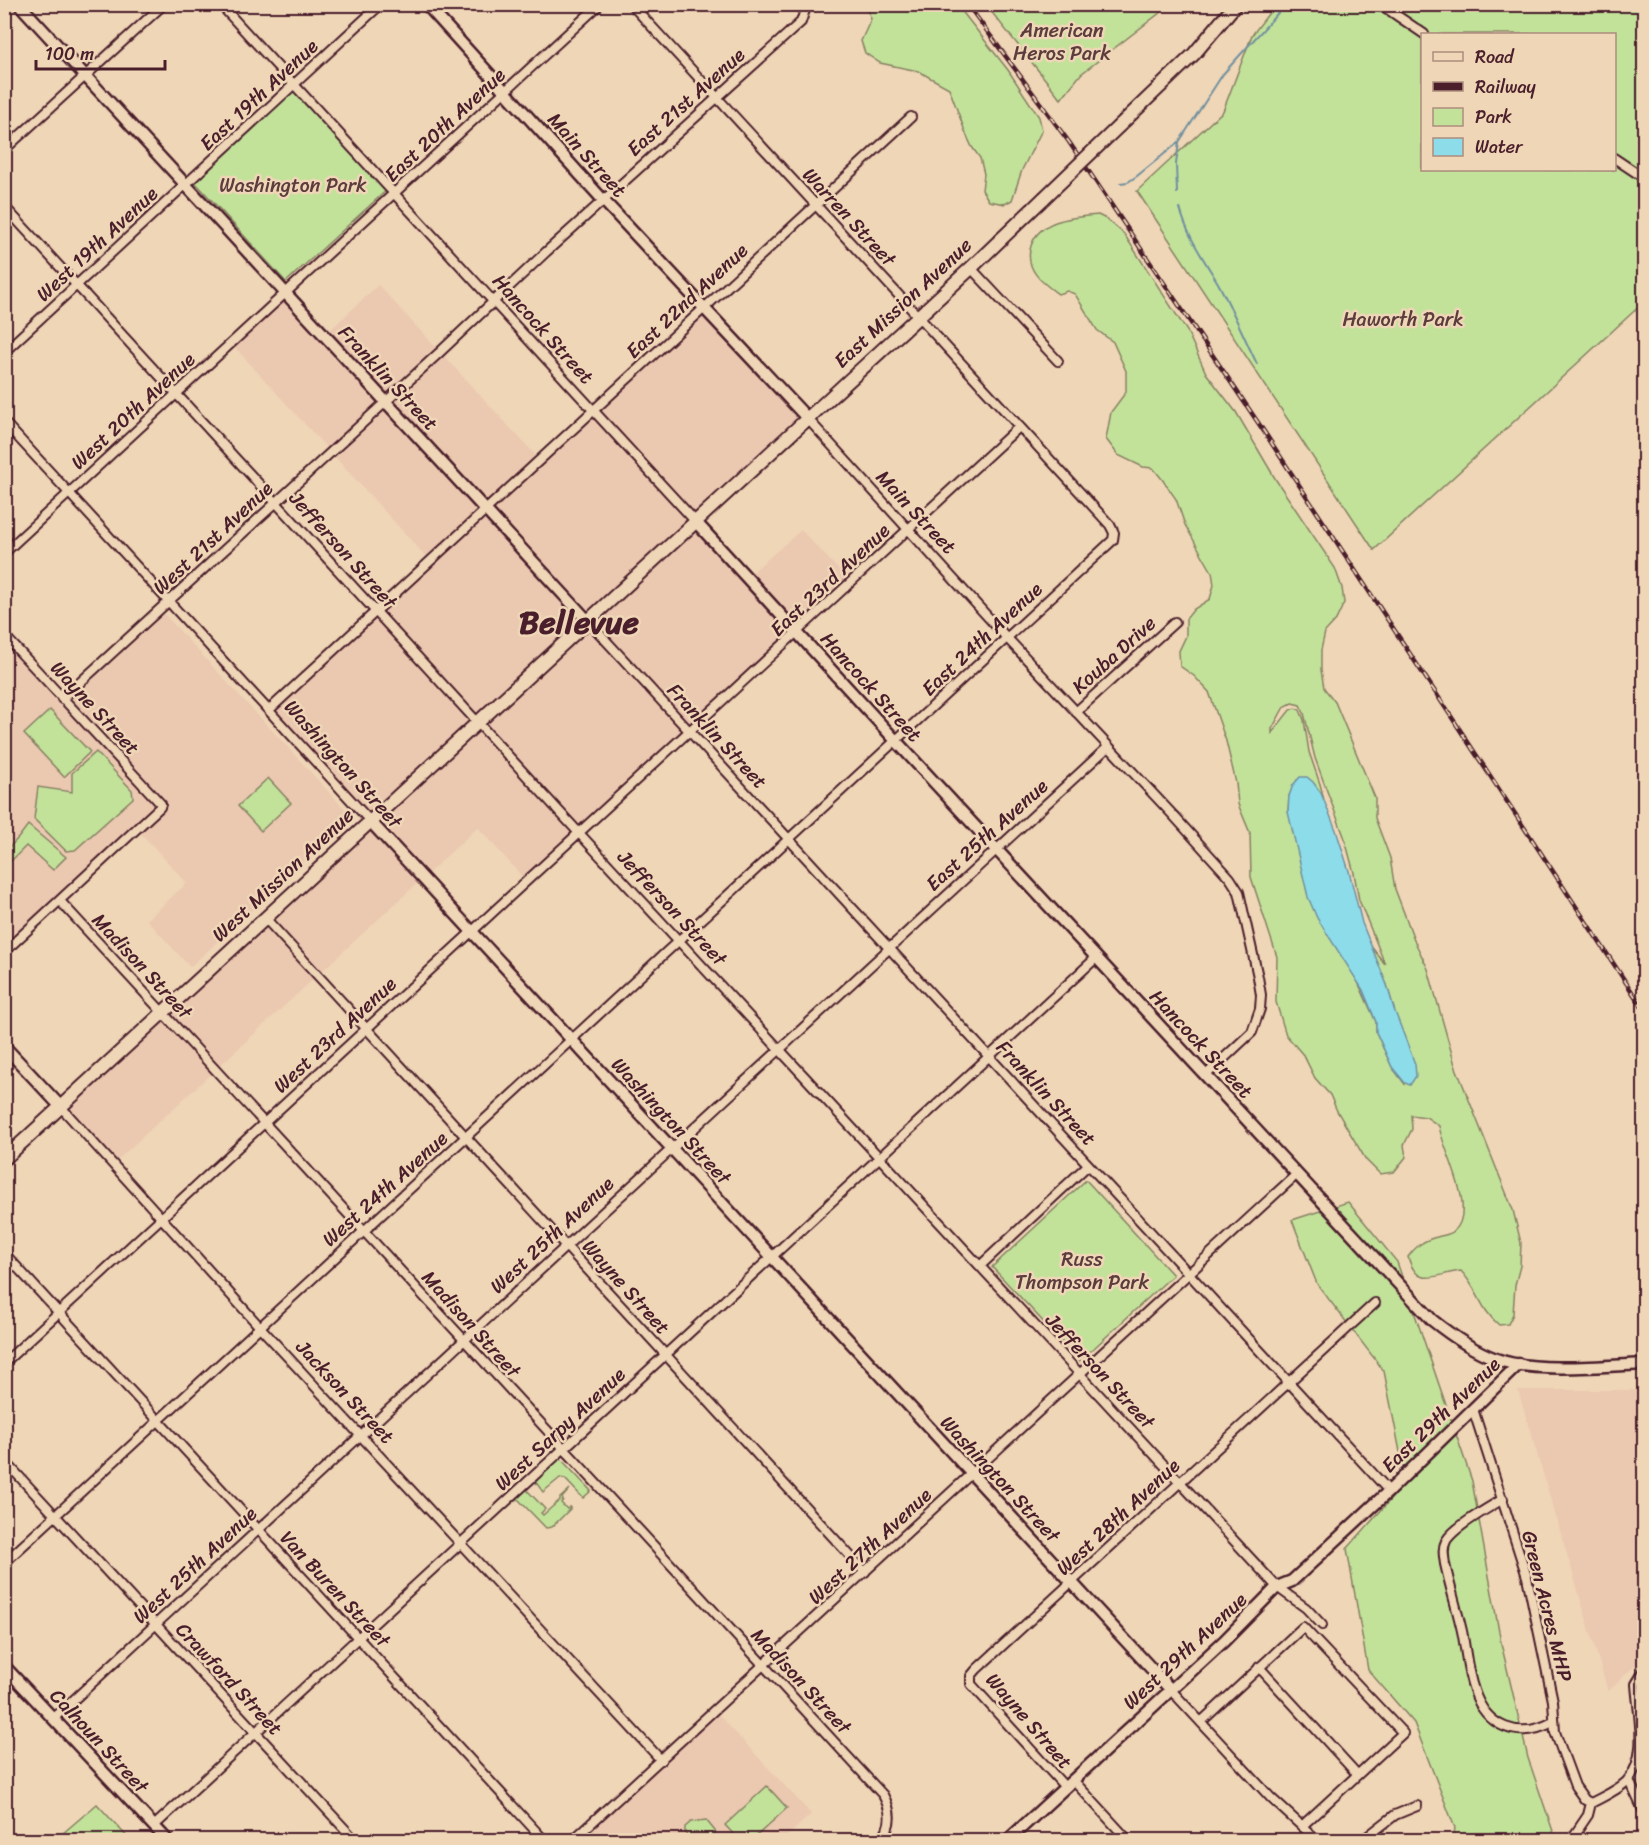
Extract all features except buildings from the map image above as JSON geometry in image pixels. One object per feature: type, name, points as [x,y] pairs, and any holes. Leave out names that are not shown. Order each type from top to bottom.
[{"type":"main road","name":"East Mission Avenue","points":[[587,621],[971,268],[1194,54],[1236,4]]},
{"type":"main road","name":"West Mission Avenue","points":[[4,1158],[587,621]]},
{"type":"street","name":"Franklin Street","points":[[19,4],[1389,1491]]},
{"type":"street","points":[[4,150],[164,4]]},
{"type":"street","name":"Hancock Street","points":[[220,4],[897,742],[1432,1320],[1456,1339],[1475,1350],[1519,1364],[1561,1367],[1644,1364]]},
{"type":"street","name":"East 19th Avenue","points":[[185,185],[381,4]]},
{"type":"street","name":"Main Street","points":[[426,4],[603,200],[807,418],[1230,879],[1242,902],[1262,994],[1260,1009],[1252,1032],[1206,1075]]},
{"type":"street","name":"East 20th Avenue","points":[[285,295],[600,4]]},
{"type":"street","name":"Warren Street","points":[[631,4],[1110,525],[1114,533]]},
{"type":"street","name":"East 21st Avenue","points":[[385,401],[801,22],[805,10],[803,4]]},
{"type":"street","points":[[1380,4],[1423,33]]},
{"type":"street","name":"East 22nd Avenue","points":[[269,710],[911,117]]},
{"type":"street","points":[[1616,159],[1644,178]]},
{"type":"street","name":"West 19th Avenue","points":[[4,352],[185,185]]},
{"type":"street","name":"Jefferson Street","points":[[4,206],[1180,1483],[1277,1587],[1306,1608],[1322,1625]]},
{"type":"street","points":[[971,268],[1058,361]]},
{"type":"street","name":"West 20th Avenue","points":[[4,553],[285,295]]},
{"type":"street","name":"West 21st Avenue","points":[[62,699],[385,401]]},
{"type":"street","name":"Washington Street","points":[[4,422],[1071,1583],[1271,1798],[1317,1840]]},
{"type":"street","name":"East 23rd Avenue","points":[[689,732],[1019,427]]},
{"type":"street","name":"East 24th Avenue","points":[[789,841],[1107,547],[1113,540],[1114,533]]},
{"type":"street","name":"Kouba Drive","points":[[1076,712],[1175,622]]},
{"type":"street","name":"Wayne Street","points":[[4,635],[161,804],[158,810],[60,901]]},
{"type":"street","name":"West 23rd Avenue","points":[[4,1363],[689,732]]},
{"type":"street","name":"East 25th Avenue","points":[[888,948],[1108,747]]},
{"type":"street","name":"West 24th Avenue","points":[[4,1563],[789,841]]},
{"type":"street","points":[[4,952],[60,901]]},
{"type":"street","name":"Madison Street","points":[[60,901],[883,1795],[891,1815],[889,1826],[880,1840]]},
{"type":"street","name":"Wayne Street","points":[[265,918],[865,1572]]},
{"type":"street","name":"West 25th Avenue","points":[[54,1718],[888,948]]},
{"type":"street","name":"West Sarpy Avenue","points":[[154,1826],[1096,958]]},
{"type":"street","name":"Jackson Street","points":[[4,1046],[260,1327],[661,1760]]},
{"type":"street","points":[[981,1265],[1088,1165]]},
{"type":"street","name":"West 27th Avenue","points":[[573,1840],[1297,1174]]},
{"type":"street","name":"Van Buren Street","points":[[4,1253],[544,1840]]},
{"type":"street","name":"West 28th Avenue","points":[[971,1676],[1375,1302]]},
{"type":"street","name":"East 29th Avenue","points":[[1389,1491],[1519,1364]]},
{"type":"street","name":"Green Acres MHP","points":[[1473,1409],[1527,1577],[1553,1701],[1553,1722],[1575,1786],[1585,1800],[1591,1803]]},
{"type":"street","name":"Crawford Street","points":[[4,1461],[356,1840]]},
{"type":"street","name":"West 29th Avenue","points":[[1008,1840],[1224,1641],[1277,1587],[1292,1581],[1389,1491]]},
{"type":"street","points":[[1503,1499],[1464,1524],[1446,1540],[1443,1551],[1445,1564],[1474,1691],[1486,1711],[1496,1723],[1508,1729],[1527,1731],[1542,1728],[1553,1722]]},
{"type":"street","points":[[1201,1722],[1303,1627],[1403,1733],[1302,1826]]},
{"type":"street","name":"Calhoun Street","points":[[4,1666],[167,1840]]},
{"type":"street","points":[[1259,1667],[1357,1774]]},
{"type":"street","points":[[1571,1840],[1588,1815],[1591,1803],[1617,1790],[1636,1771],[1641,1757],[1643,1730],[1636,1684],[1644,1671]]},
{"type":"street","name":"Wayne Street","points":[[971,1676],[971,1684],[988,1705],[1128,1840]]},
{"type":"street","points":[[1629,1780],[1644,1812]]},
{"type":"street","points":[[1363,1840],[1395,1815],[1417,1806]]},
{"type":"shaded area","points":[[378,285],[540,460],[704,308],[807,418],[696,520],[747,577],[801,530],[851,583],[527,882],[478,827],[113,1164],[70,1108],[370,821],[269,710],[430,561],[232,344],[285,295],[324,336]]},
{"type":"shaded area","points":[[164,614],[352,817],[190,967],[147,920],[187,883],[138,830],[5,952],[5,645],[63,707]]},
{"type":"shaded area","points":[[1518,1390],[1644,1390],[1644,1657],[1608,1691]]},
{"type":"shaded area","points":[[715,1711],[811,1814],[783,1840],[573,1840]]},
{"type":"green space","points":[[866,5],[957,5],[1008,70],[1039,117],[1042,130],[1022,170],[1012,200],[1005,204],[989,201],[982,190],[984,174],[980,158],[966,134],[949,88],[918,71],[880,63],[865,53],[861,41],[871,19]]},
{"type":"green space","name":"American Heros Park","points":[[986,5],[1170,5],[1081,74],[1061,99]]},
{"type":"green space","name":"Haworth Park","points":[[1275,5],[1644,5],[1644,302],[1374,550],[1137,191],[1223,111],[1252,35]]},
{"type":"green space","name":"Washington Park","points":[[296,89],[389,188],[286,282],[195,182]]},
{"type":"green space","points":[[1098,215],[1108,220],[1124,234],[1187,331],[1206,373],[1236,412],[1276,480],[1335,568],[1344,603],[1336,620],[1325,632],[1321,650],[1324,688],[1335,702],[1375,798],[1375,818],[1390,858],[1395,889],[1428,969],[1455,1065],[1513,1210],[1521,1243],[1520,1266],[1515,1285],[1513,1314],[1508,1324],[1499,1325],[1492,1319],[1461,1271],[1435,1277],[1422,1277],[1412,1267],[1408,1257],[1424,1242],[1454,1231],[1460,1221],[1461,1195],[1439,1126],[1426,1117],[1411,1115],[1412,1129],[1404,1145],[1406,1157],[1394,1172],[1380,1174],[1366,1160],[1330,1095],[1315,1078],[1304,1056],[1286,1035],[1276,1002],[1277,957],[1251,877],[1250,833],[1238,804],[1236,783],[1226,741],[1209,692],[1194,676],[1180,666],[1179,651],[1186,636],[1186,619],[1194,609],[1210,599],[1214,585],[1212,572],[1185,525],[1176,499],[1162,479],[1153,468],[1143,467],[1118,455],[1106,439],[1111,412],[1126,392],[1126,371],[1113,342],[1097,330],[1075,294],[1067,291],[1058,294],[1041,281],[1033,270],[1029,257],[1034,240],[1047,226],[1067,219]],"holes":[[[1292,703],[1300,705],[1315,758],[1344,836],[1359,900],[1385,964],[1370,945],[1387,985],[1394,1009],[1404,1083],[1392,1067],[1376,1032],[1376,1022],[1357,980],[1301,837],[1288,811],[1289,796],[1297,780],[1321,793],[1324,800],[1309,752],[1304,720],[1300,710],[1295,708],[1290,710],[1272,733],[1284,707]]]},
{"type":"green space","points":[[50,710],[90,752],[64,777],[24,734]]},
{"type":"green space","points":[[96,752],[132,790],[133,798],[75,850],[66,851],[34,819],[38,787],[72,792],[72,773]]},
{"type":"green space","points":[[268,778],[291,803],[261,831],[238,806]]},
{"type":"green space","points":[[28,825],[66,857],[53,870],[26,846],[5,867],[5,852]]},
{"type":"green space","name":"Russ Thompson Park","points":[[1086,1180],[1173,1275],[1080,1361],[992,1267]]},
{"type":"green space","points":[[1348,1202],[1397,1262],[1472,1481],[1501,1643],[1528,1758],[1556,1840],[1453,1840],[1455,1828],[1414,1723],[1368,1670],[1347,1549],[1406,1482],[1384,1371],[1317,1284],[1292,1220]]},
{"type":"green space","points":[[560,1458],[591,1491],[583,1498],[565,1479],[560,1478],[543,1492],[535,1481]]},
{"type":"green space","points":[[526,1489],[545,1509],[541,1513],[543,1515],[570,1489],[562,1498],[561,1503],[570,1509],[552,1527],[546,1528],[517,1498]]},
{"type":"green space","points":[[767,1786],[787,1808],[752,1840],[739,1840],[725,1825]]},
{"type":"green space","points":[[97,1804],[130,1840],[55,1840]]},
{"type":"green space","points":[[706,1820],[715,1831],[715,1840],[691,1840],[685,1833],[685,1827],[691,1822]]},
{"type":"water","points":[[1300,777],[1307,777],[1321,793],[1336,830],[1362,923],[1415,1064],[1416,1076],[1410,1085],[1405,1083],[1392,1067],[1376,1032],[1376,1022],[1363,990],[1317,918],[1308,897],[1288,812],[1289,796],[1293,785]]},
{"type":"waterway","points":[[1120,183],[1128,182],[1137,176],[1179,142],[1223,74],[1286,4]]},
{"type":"waterway","points":[[1177,193],[1176,164],[1179,142]]},
{"type":"waterway","points":[[1180,208],[1191,237],[1218,283],[1257,364]]},
{"type":"railway","points":[[967,4],[1069,142],[1259,424],[1644,1010]]},
{"type":"district","name":"Bellevue","points":[[579,622]]}]
